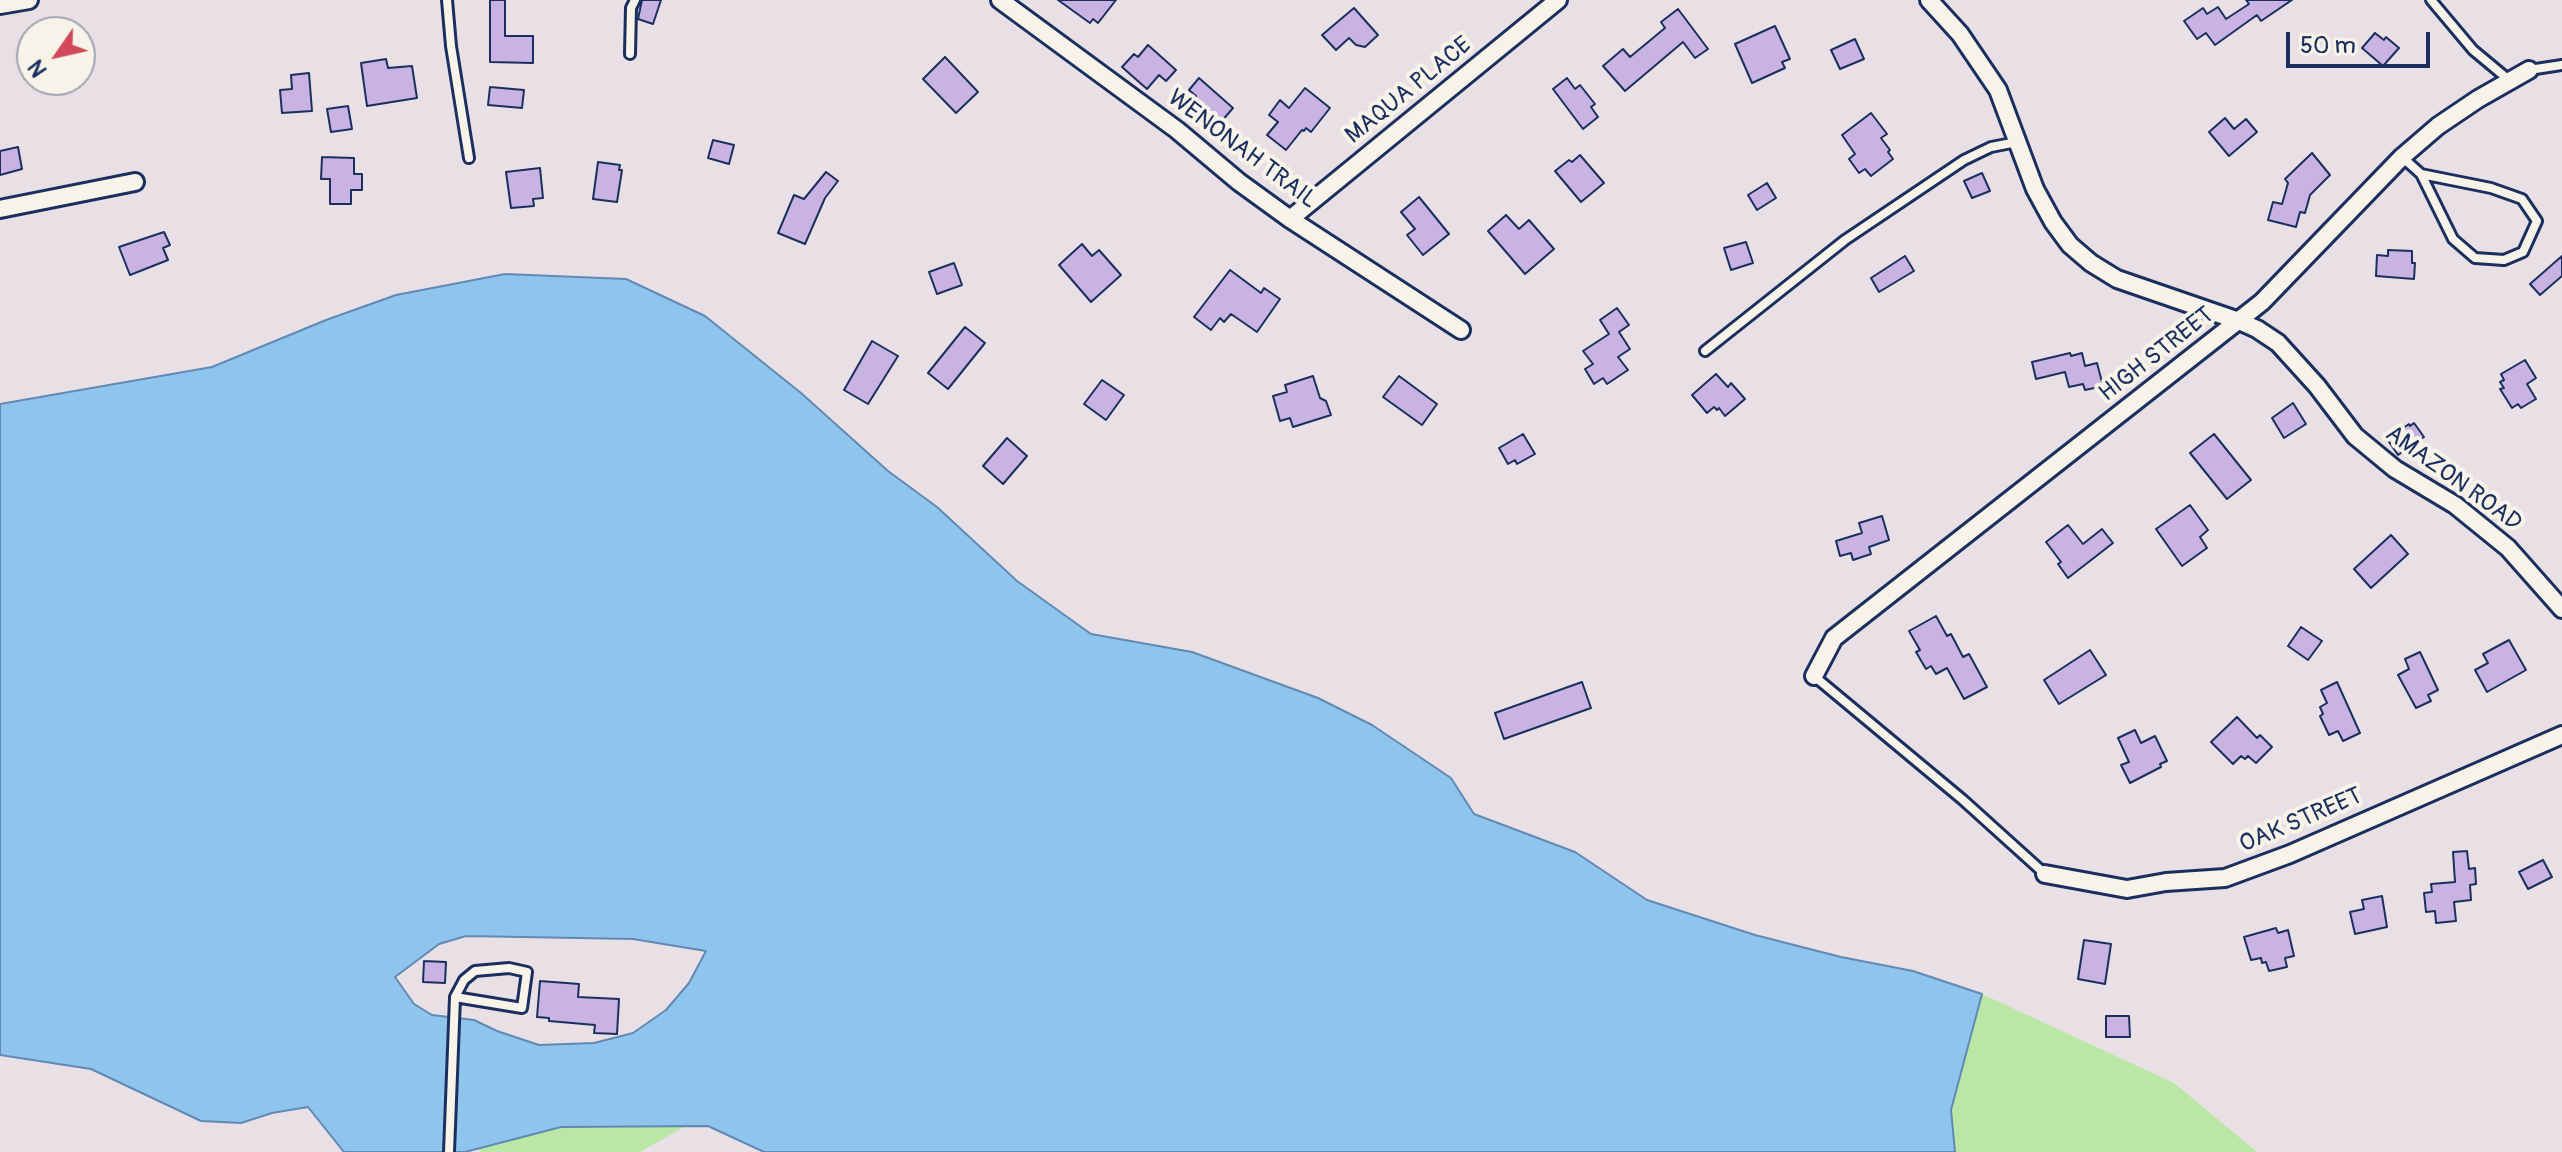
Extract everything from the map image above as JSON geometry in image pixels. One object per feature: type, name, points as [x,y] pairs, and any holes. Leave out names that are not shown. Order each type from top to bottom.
[{"type":"street","points":[[0,5],[29,0]]},
{"type":"street","name":"WENONAH TRAIL","points":[[1000,0],[1177,130],[1239,182],[1290,219],[1461,330]]},
{"type":"street","name":"MAQUA PLACE","points":[[1290,219],[1558,0]]},
{"type":"street","name":"AMAZON ROAD","points":[[1929,0],[1960,34],[1998,90],[2035,189],[2070,245],[2117,279],[2239,321],[2278,343],[2317,386],[2355,436],[2395,469],[2455,505],[2508,548],[2562,609]]},
{"type":"street","name":"HIGH STREET","points":[[1814,676],[1834,638],[2262,302],[2402,157],[2438,126],[2529,70]]},
{"type":"street","points":[[0,209],[135,182]]},
{"type":"street","name":"OAK STREET","points":[[2045,874],[2127,889],[2166,882],[2225,878],[2290,854],[2562,735]]},
{"type":"lane","points":[[447,0],[469,158]]},
{"type":"lane","points":[[630,54],[631,8],[635,0]]},
{"type":"lane","points":[[2431,0],[2473,50],[2510,81]]},
{"type":"lane","points":[[2529,70],[2562,65]]},
{"type":"lane","points":[[1705,351],[1845,240],[1964,160],[1991,147],[2018,142]]},
{"type":"lane","points":[[2402,157],[2421,174],[2453,239],[2475,258],[2504,260],[2523,252],[2537,221],[2522,199],[2491,188],[2421,174]]},
{"type":"lane","points":[[1814,676],[1963,800],[2045,874]]},
{"type":"lane","points":[[449,1152],[455,997],[464,980],[475,971],[509,968],[527,972],[522,1008],[455,997]]},
{"type":"green space","points":[[1982,994],[2174,1083],[2257,1152],[1955,1152],[1951,1110]]},
{"type":"green space","points":[[686,1126],[640,1152],[481,1152],[475,1148],[561,1127]]},
{"type":"water","points":[[505,274],[626,279],[705,316],[801,393],[888,471],[937,507],[1017,581],[1091,634],[1192,652],[1318,698],[1372,725],[1451,778],[1474,814],[1575,852],[1647,900],[1755,935],[1913,971],[1982,994],[1951,1110],[1955,1152],[764,1152],[708,1126],[561,1127],[465,1152],[344,1152],[308,1107],[272,1113],[241,1123],[201,1121],[91,1069],[0,1055],[0,404],[212,367],[396,295]],"holes":[[[466,936],[633,939],[706,951],[689,983],[666,1010],[633,1033],[594,1043],[539,1045],[474,1020],[432,1015],[414,1004],[395,977],[439,944]]]},
{"type":"building","points":[[490,0],[505,0],[505,36],[533,36],[533,63],[490,62]]},
{"type":"building","points":[[642,0],[661,0],[653,24],[638,19]]},
{"type":"building","points":[[1058,0],[1116,0],[1098,23],[1093,19],[1090,23]]},
{"type":"building","points":[[2246,0],[2292,0],[2261,21],[2257,15],[2215,45],[2206,33],[2197,39],[2184,21],[2203,8],[2207,14],[2218,7],[2226,19],[2249,4]]},
{"type":"building","points":[[1354,8],[1378,35],[1365,47],[1356,45],[1349,38],[1336,50],[1322,35]]},
{"type":"building","points":[[1678,9],[1708,49],[1695,58],[1683,42],[1625,91],[1603,66],[1623,49],[1630,57],[1665,28],[1661,22]]},
{"type":"building","points":[[1775,26],[1790,59],[1782,62],[1785,68],[1752,83],[1735,44]]},
{"type":"building","points":[[2375,33],[2384,40],[2386,37],[2399,48],[2383,66],[2362,48]]},
{"type":"building","points":[[1855,39],[1864,59],[1840,69],[1831,50]]},
{"type":"building","points":[[1148,45],[1176,70],[1166,81],[1159,75],[1147,89],[1122,67],[1134,54],[1138,57]]},
{"type":"building","points":[[945,57],[978,92],[956,113],[923,79]]},
{"type":"building","points":[[386,59],[388,68],[412,66],[417,98],[367,106],[361,63]]},
{"type":"building","points":[[309,73],[312,111],[282,113],[280,90],[292,89],[291,75]]},
{"type":"building","points":[[1199,78],[1233,108],[1215,129],[1206,122],[1203,126],[1184,110],[1196,96],[1189,90]]},
{"type":"building","points":[[1567,78],[1575,89],[1580,85],[1595,104],[1591,107],[1598,117],[1583,129],[1553,89]]},
{"type":"building","points":[[490,87],[524,90],[522,108],[488,105]]},
{"type":"building","points":[[1305,88],[1330,108],[1311,132],[1306,128],[1302,130],[1286,150],[1267,135],[1278,122],[1269,115],[1280,100],[1289,108]]},
{"type":"building","points":[[348,106],[352,129],[331,132],[327,109]]},
{"type":"building","points":[[1871,113],[1887,134],[1881,138],[1893,159],[1871,176],[1865,169],[1859,173],[1849,159],[1855,154],[1842,135]]},
{"type":"building","points":[[2225,118],[2234,129],[2246,119],[2257,132],[2229,156],[2209,132]]},
{"type":"building","points":[[713,140],[734,145],[729,164],[708,158]]},
{"type":"building","points":[[18,147],[22,169],[0,175],[0,151]]},
{"type":"building","points":[[2312,153],[2330,175],[2310,195],[2305,213],[2300,212],[2296,227],[2268,220],[2273,202],[2282,204],[2288,183],[2285,179]]},
{"type":"building","points":[[1580,155],[1604,183],[1581,202],[1555,171]]},
{"type":"building","points":[[322,157],[354,158],[354,174],[362,174],[362,190],[351,190],[351,204],[330,204],[330,179],[321,179]]},
{"type":"building","points":[[598,162],[620,165],[617,202],[593,199]]},
{"type":"building","points":[[540,168],[543,198],[533,199],[534,206],[511,208],[506,172]]},
{"type":"building","points":[[826,172],[838,181],[825,198],[805,244],[778,233],[794,195],[804,199]]},
{"type":"building","points":[[1982,173],[1990,191],[1972,198],[1964,181]]},
{"type":"building","points":[[1767,183],[1776,198],[1757,210],[1748,195]]},
{"type":"building","points":[[1419,197],[1449,234],[1423,255],[1407,235],[1415,229],[1401,212]]},
{"type":"building","points":[[1506,215],[1519,229],[1529,220],[1554,249],[1525,274],[1488,231]]},
{"type":"building","points":[[164,232],[170,245],[163,248],[168,260],[130,275],[119,247]]},
{"type":"building","points":[[1746,242],[1753,263],[1731,270],[1724,248]]},
{"type":"building","points":[[1082,244],[1092,256],[1099,250],[1121,275],[1091,302],[1059,265]]},
{"type":"building","points":[[2388,250],[2412,251],[2414,279],[2376,276],[2377,255],[2388,256]]},
{"type":"building","points":[[1905,256],[1914,271],[1879,292],[1871,278]]},
{"type":"building","points":[[2562,256],[2562,276],[2540,295],[2530,284]]},
{"type":"building","points":[[954,263],[962,285],[937,294],[929,272]]},
{"type":"building","points":[[1230,270],[1261,293],[1264,288],[1280,299],[1257,332],[1231,314],[1224,322],[1220,318],[1211,330],[1194,317]]},
{"type":"building","points":[[1617,308],[1629,325],[1619,332],[1630,349],[1618,357],[1628,370],[1607,384],[1603,378],[1594,384],[1585,369],[1593,364],[1583,351],[1609,334],[1600,320]]},
{"type":"building","points":[[965,327],[985,343],[948,389],[928,373]]},
{"type":"building","points":[[872,341],[898,356],[868,404],[844,390]]},
{"type":"building","points":[[2070,353],[2071,356],[2082,353],[2085,366],[2097,363],[2103,386],[2085,390],[2083,384],[2069,387],[2065,372],[2036,379],[2032,362]]},
{"type":"building","points":[[2525,360],[2536,378],[2527,384],[2536,399],[2521,408],[2518,404],[2512,408],[2500,389],[2504,388],[2500,382],[2504,380],[2501,374]]},
{"type":"building","points":[[1716,374],[1728,387],[1731,383],[1745,399],[1725,416],[1714,407],[1707,413],[1692,395]]},
{"type":"building","points":[[1313,376],[1320,398],[1326,401],[1331,415],[1293,427],[1290,418],[1280,421],[1273,396],[1287,392],[1285,385]]},
{"type":"building","points":[[1399,376],[1437,404],[1422,425],[1383,397]]},
{"type":"building","points":[[1102,380],[1124,395],[1106,420],[1084,404]]},
{"type":"building","points":[[2293,403],[2306,424],[2284,438],[2272,418]]},
{"type":"building","points":[[2414,423],[2424,437],[2398,455],[2387,439]]},
{"type":"building","points":[[1523,434],[1535,454],[1517,464],[1515,460],[1508,464],[1499,448]]},
{"type":"building","points":[[2214,434],[2251,480],[2227,499],[2190,453]]},
{"type":"building","points":[[1007,438],[1027,456],[1003,484],[983,466]]},
{"type":"building","points":[[2190,505],[2208,530],[2200,537],[2207,548],[2182,566],[2156,529]]},
{"type":"building","points":[[1882,516],[1889,540],[1869,547],[1871,554],[1853,560],[1851,553],[1840,556],[1836,541],[1862,533],[1859,523]]},
{"type":"building","points":[[2068,525],[2083,544],[2102,529],[2113,543],[2068,578],[2046,542]]},
{"type":"building","points":[[2391,535],[2408,554],[2371,588],[2354,569]]},
{"type":"building","points":[[1936,616],[1947,636],[1951,634],[1963,657],[1969,654],[1987,687],[1964,699],[1947,668],[1936,674],[1931,666],[1926,669],[1916,652],[1920,650],[1909,631]]},
{"type":"building","points":[[2301,627],[2322,641],[2308,660],[2288,646]]},
{"type":"building","points":[[2509,640],[2526,670],[2487,692],[2475,670],[2488,663],[2483,654]]},
{"type":"building","points":[[2090,650],[2106,675],[2059,704],[2044,680]]},
{"type":"building","points":[[2420,652],[2438,690],[2428,695],[2431,701],[2416,708],[2398,675],[2409,669],[2405,659]]},
{"type":"building","points":[[1582,682],[1591,708],[1504,739],[1495,713]]},
{"type":"building","points":[[2337,682],[2360,733],[2343,741],[2338,731],[2329,735],[2320,716],[2323,714],[2320,707],[2327,703],[2321,690]]},
{"type":"building","points":[[2237,717],[2257,738],[2260,735],[2272,747],[2256,763],[2248,756],[2245,759],[2241,756],[2233,764],[2211,742]]},
{"type":"building","points":[[2135,730],[2141,743],[2155,736],[2167,761],[2130,783],[2121,765],[2129,762],[2118,738]]},
{"type":"building","points":[[2467,851],[2469,869],[2475,868],[2476,884],[2470,885],[2471,900],[2454,902],[2456,921],[2436,923],[2435,911],[2426,912],[2424,893],[2432,892],[2431,884],[2455,882],[2453,852]]},
{"type":"building","points":[[2543,860],[2552,877],[2528,889],[2519,872]]},
{"type":"building","points":[[2382,896],[2387,927],[2355,934],[2350,912],[2364,909],[2362,900]]},
{"type":"building","points":[[2276,928],[2278,933],[2288,930],[2294,956],[2285,958],[2287,967],[2269,971],[2261,958],[2251,960],[2244,937]]},
{"type":"building","points":[[2084,940],[2111,944],[2105,984],[2078,979]]},
{"type":"building","points":[[424,961],[446,962],[445,983],[423,982]]},
{"type":"building","points":[[540,981],[579,984],[578,997],[619,999],[617,1034],[594,1033],[595,1025],[537,1017]]},
{"type":"building","points":[[2106,1016],[2129,1016],[2130,1037],[2106,1037]]}]
